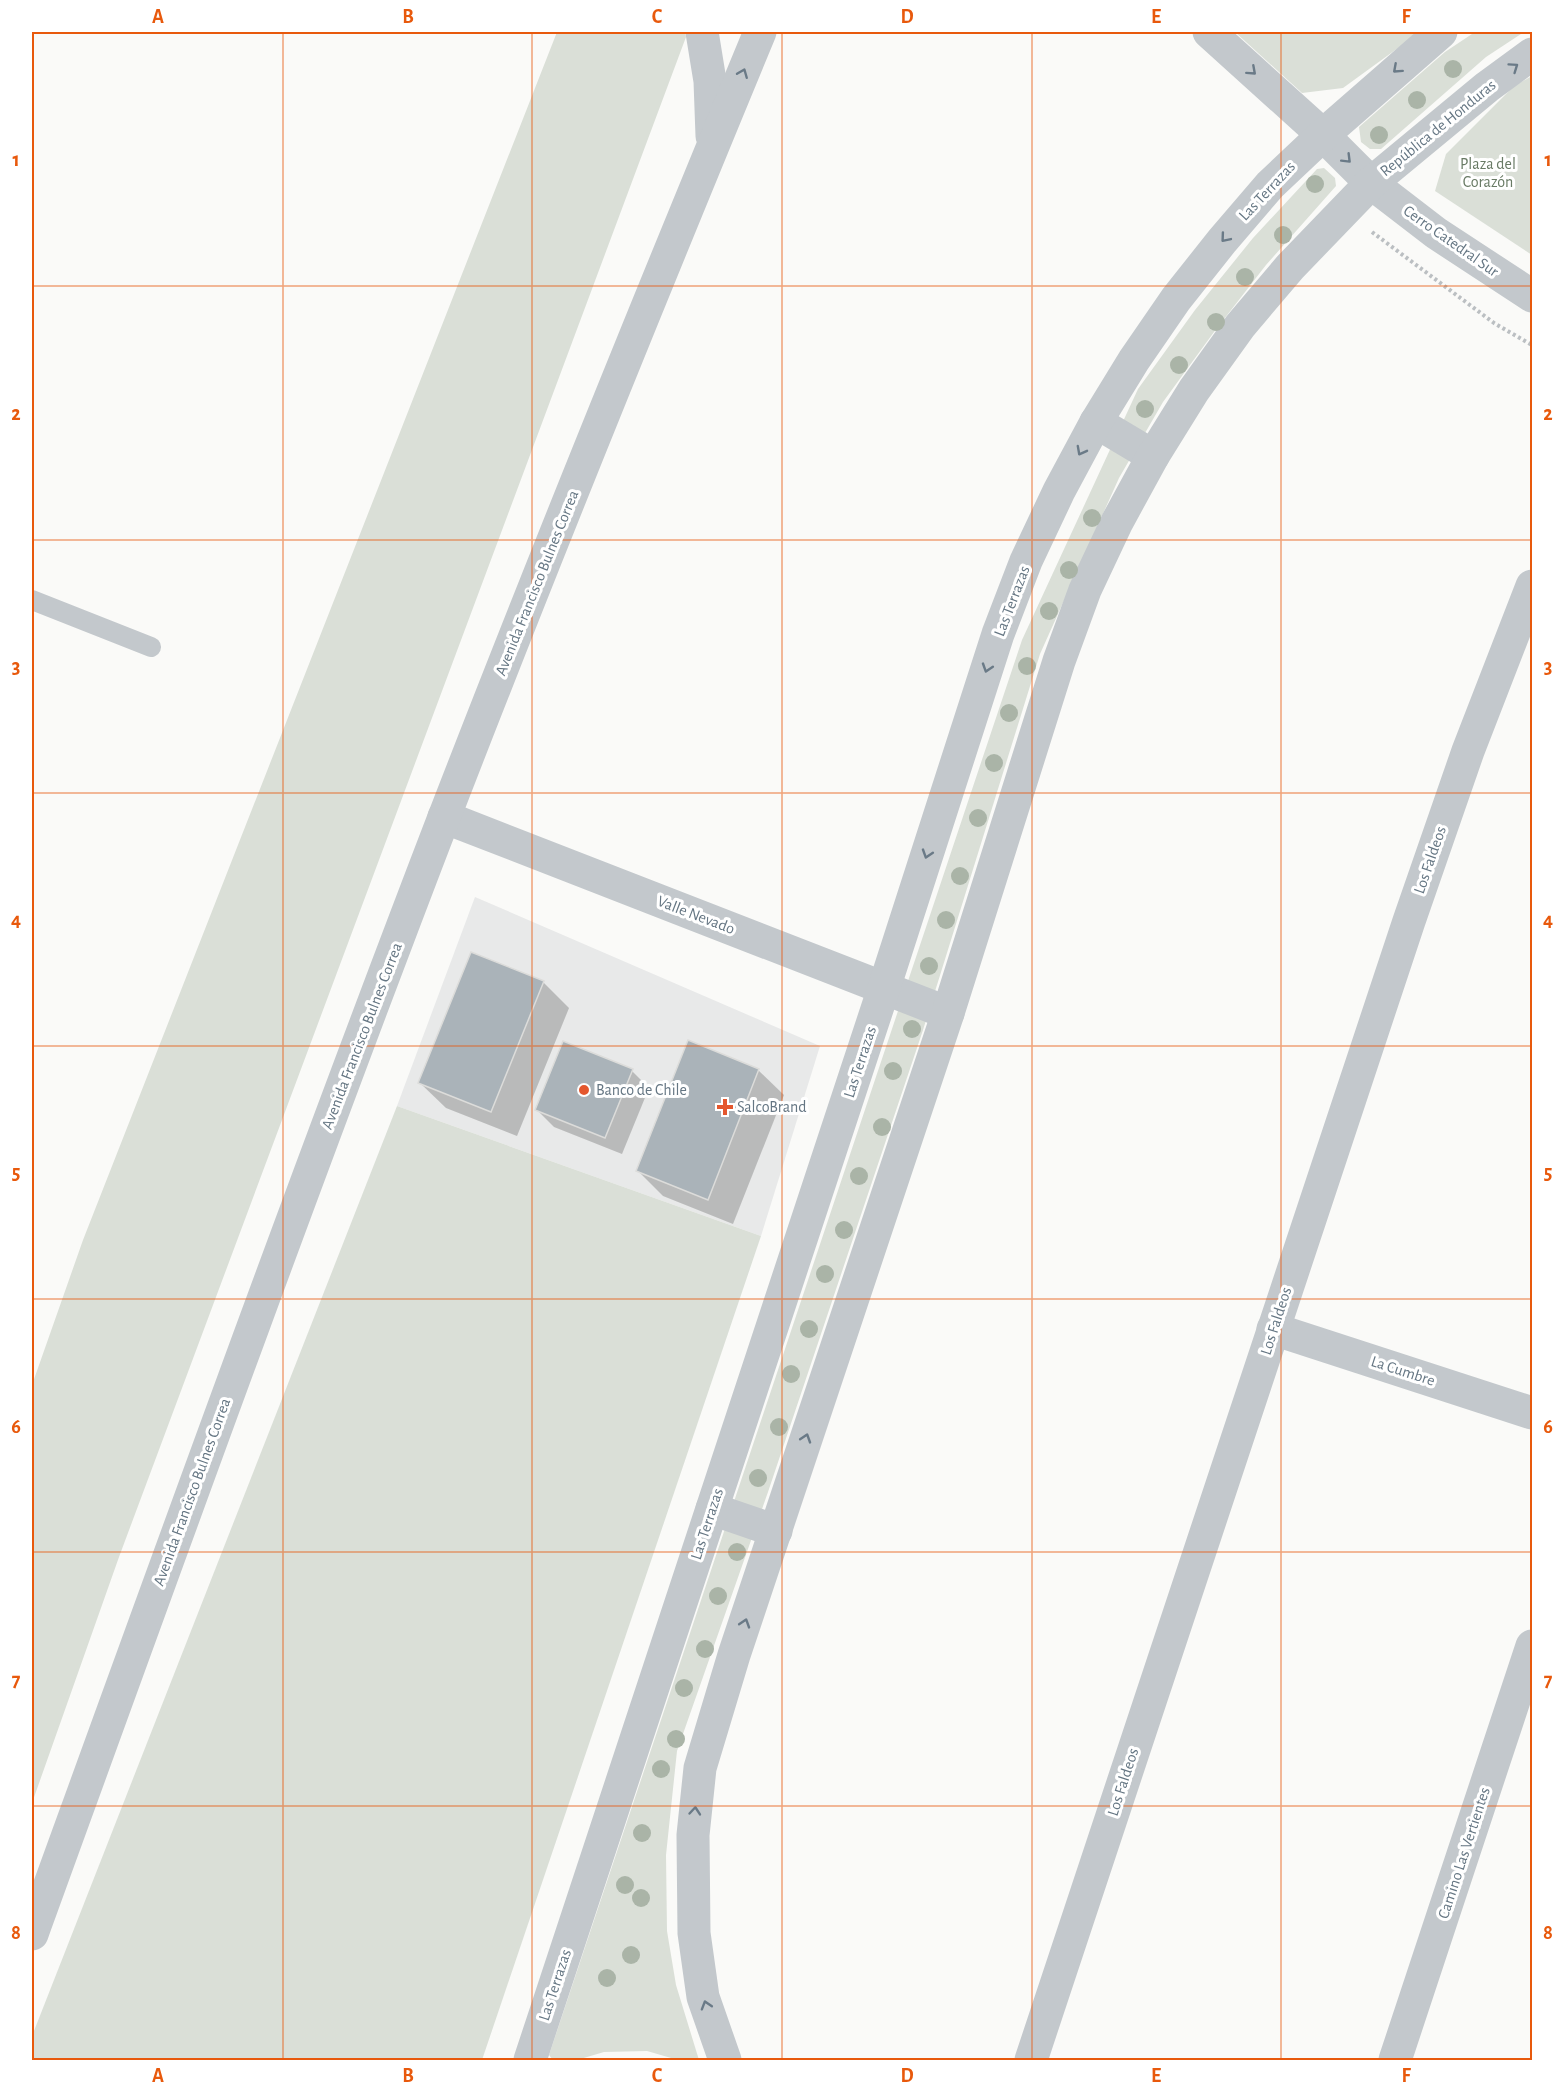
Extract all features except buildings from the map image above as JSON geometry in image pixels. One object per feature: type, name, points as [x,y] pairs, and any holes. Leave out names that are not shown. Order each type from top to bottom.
[{"type":"street","name":"Avenida Francisco Bulnes Correa","points":[[702,32],[710,81],[712,146]]},
{"type":"street","name":"Avenida Francisco Bulnes Correa","points":[[32,1934],[268,1282],[444,817],[712,146],[760,32]]},
{"type":"street","name":"República de Honduras","points":[[1209,32],[1323,135],[1371,183],[1487,87],[1533,54]]},
{"type":"street","points":[[1323,135],[1441,32]]},
{"type":"street","name":"Las Terrazas","points":[[530,2061],[884,988],[998,634],[1026,561],[1059,491],[1096,422],[1134,360],[1176,299],[1215,249],[1270,186],[1323,135]]},
{"type":"street","points":[[725,2061],[703,1996],[694,1933],[693,1835],[700,1768],[948,1013],[1059,661],[1085,590],[1117,522],[1153,456],[1194,390],[1240,326],[1290,267],[1371,183]]},
{"type":"street","name":"Cerro Catedral Sur","points":[[1371,183],[1436,233],[1533,296]]},
{"type":"street","points":[[1096,422],[1153,456]]},
{"type":"street","name":"Los Faldeos","points":[[1031,2061],[1273,1329],[1468,752],[1533,586]]},
{"type":"street","name":"Valle Nevado","points":[[444,817],[948,1013]]},
{"type":"street","name":"La Cumbre","points":[[1273,1329],[1533,1413]]},
{"type":"street","points":[[712,1509],[776,1531]]},
{"type":"street","name":"Camino Las Vertientes","points":[[1395,2061],[1533,1646]]},
{"type":"lane","points":[[32,600],[151,647]]},
{"type":"path","points":[[1343,210],[1494,323],[1533,345]]},
{"type":"shaded area","points":[[475,897],[820,1046],[761,1236],[397,1106]]},
{"type":"green space","points":[[557,32],[685,32],[686,37],[119,1557],[32,1803],[32,1385],[83,1240]]},
{"type":"green space","points":[[1235,32],[1420,32],[1343,88],[1302,93]]},
{"type":"green space","points":[[1475,32],[1524,32],[1486,57],[1381,149],[1370,149],[1361,142],[1359,127],[1445,52]]},
{"type":"green space","name":"Plaza del Corazón","points":[[1532,76],[1532,255],[1435,191],[1446,154],[1514,86]]},
{"type":"green space","points":[[1324,168],[1335,178],[1336,186],[1266,265],[1163,402],[1119,478],[1040,654],[923,1030],[768,1492],[677,1751],[666,1855],[667,1931],[676,1985],[699,2060],[678,2060],[647,2051],[604,2052],[577,2060],[553,2060],[549,2055],[1022,640],[1138,389],[1195,310],[1253,238],[1317,169]]},
{"type":"green space","points":[[397,1106],[761,1236],[482,2060],[32,2060],[32,2036]]},
{"type":"place","name":"Banco de Chile","points":[[584,1090]]},
{"type":"place","name":"SalcoBrand","points":[[725,1107]]}]
